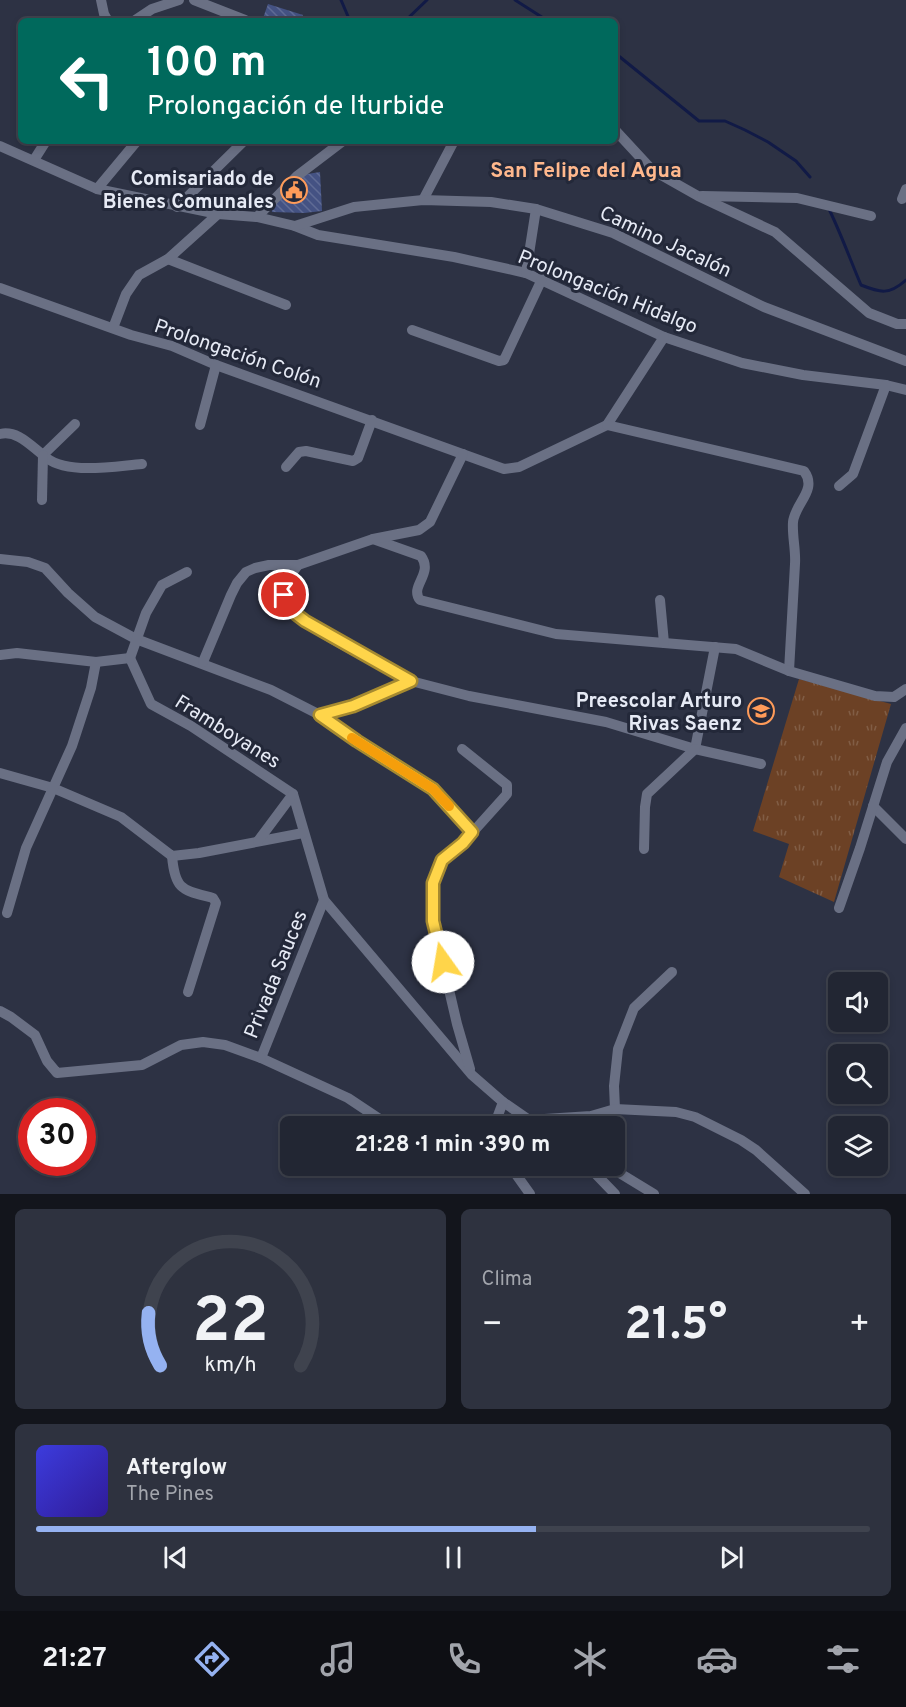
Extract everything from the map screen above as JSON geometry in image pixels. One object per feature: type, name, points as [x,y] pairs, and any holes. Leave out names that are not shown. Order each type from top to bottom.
[{"type":"street","points":[[101,0],[106,18]]},
{"type":"street","points":[[138,18],[152,9],[179,0]]},
{"type":"street","points":[[194,0],[240,18]]},
{"type":"street","points":[[618,133],[652,170],[698,196],[775,232],[869,313],[897,324],[906,324]]},
{"type":"street","points":[[34,160],[44,144]]},
{"type":"street","points":[[97,189],[134,144]]},
{"type":"street","points":[[177,207],[241,144]]},
{"type":"street","points":[[257,217],[297,176],[339,144]]},
{"type":"street","points":[[423,200],[452,144]]},
{"type":"street","name":"Prolongación Hidalgo","points":[[0,146],[97,189],[177,207],[218,214],[257,217],[296,226],[318,235],[454,256],[526,273],[664,337],[742,363],[803,375],[886,385],[906,390]]},
{"type":"street","points":[[698,196],[796,198],[871,216]]},
{"type":"street","name":"Camino Jacalón","points":[[296,226],[354,207],[423,200],[491,202],[536,209],[613,233],[764,307],[906,361]]},
{"type":"street","points":[[526,273],[536,209]]},
{"type":"street","points":[[113,328],[126,294],[139,276],[168,260],[218,214]]},
{"type":"street","points":[[168,260],[286,305]]},
{"type":"street","points":[[412,330],[499,361],[504,360],[542,279]]},
{"type":"street","name":"Prolongación Colón","points":[[0,288],[131,335],[172,346],[216,365],[504,469],[519,467],[607,424]]},
{"type":"street","points":[[664,337],[607,424],[804,471],[809,478],[809,490],[793,522],[795,563],[789,671]]},
{"type":"street","points":[[200,425],[216,365]]},
{"type":"street","points":[[839,486],[853,474],[886,385]]},
{"type":"street","points":[[286,467],[299,452],[306,451],[353,461],[358,458],[372,420]]},
{"type":"street","points":[[42,500],[43,454],[75,424]]},
{"type":"street","points":[[0,434],[8,432],[17,436],[47,459],[77,468],[142,464]]},
{"type":"street","points":[[202,662],[231,595],[246,572],[269,565],[298,565],[373,539],[419,530],[430,522],[463,454]]},
{"type":"street","points":[[373,539],[421,556],[425,561],[426,570],[417,591],[420,600],[556,634],[715,647],[746,652],[789,671],[875,696],[894,697],[906,689]]},
{"type":"street","points":[[0,559],[28,562],[45,568],[68,593],[95,616],[136,639],[202,662],[271,690],[320,715],[433,789],[472,832]]},
{"type":"street","points":[[298,565],[286,581],[284,595],[288,608],[347,646],[411,681],[469,696],[606,722],[694,749],[761,764]]},
{"type":"street","points":[[0,656],[17,653],[96,662],[130,658],[146,613],[162,585],[187,572]]},
{"type":"street","points":[[660,600],[664,643]]},
{"type":"street","points":[[644,849],[645,807],[648,794],[694,749],[715,647]]},
{"type":"street","name":"Framboyanes","points":[[130,658],[151,704],[191,726],[293,794],[324,900]]},
{"type":"street","points":[[7,913],[26,848],[72,746],[91,687],[96,662]]},
{"type":"street","points":[[320,715],[353,706],[411,681]]},
{"type":"street","points":[[839,908],[887,762],[906,728]]},
{"type":"street","points":[[462,749],[507,785],[507,794],[463,843],[442,860],[433,883],[433,921],[457,1024],[472,1075]]},
{"type":"street","points":[[0,773],[53,788],[121,817],[172,856],[177,882],[184,890],[213,898],[216,903],[188,992]]},
{"type":"street","points":[[258,841],[293,794]]},
{"type":"street","points":[[873,806],[906,839]]},
{"type":"street","points":[[172,856],[303,833]]},
{"type":"street","points":[[324,900],[472,1075],[522,1116]]},
{"type":"street","name":"Privada Sauces","points":[[324,900],[261,1058],[348,1098],[375,1116]]},
{"type":"street","points":[[615,1109],[614,1086],[618,1049],[634,1008],[672,972]]},
{"type":"street","points":[[0,1011],[35,1035],[47,1061],[57,1073],[142,1065],[181,1045],[202,1042],[225,1045],[261,1058]]},
{"type":"street","points":[[498,1116],[503,1102]]},
{"type":"street","points":[[591,1116],[615,1109],[676,1112],[695,1117],[756,1150],[805,1194]]},
{"type":"street","points":[[517,1176],[530,1194]]},
{"type":"street","points":[[598,1176],[615,1194]]},
{"type":"street","points":[[624,1176],[654,1194]]},
{"type":"green space","points":[[799,679],[891,704],[834,902],[779,877],[789,844],[753,831]]},
{"type":"building","points":[[268,4],[303,15],[302,18],[263,18]]},
{"type":"building","points":[[320,172],[322,211],[272,212],[271,205],[301,175]]},
{"type":"waterway","points":[[341,0],[349,18]]},
{"type":"waterway","points":[[408,18],[427,0]]},
{"type":"waterway","points":[[515,0],[543,18]]},
{"type":"waterway","points":[[618,55],[699,121],[725,121],[745,130],[796,161],[810,177]]},
{"type":"waterway","points":[[829,209],[861,285],[885,291],[895,288],[906,280]]},
{"type":"slow traffic","points":[[352,738],[433,789],[449,806]]},
{"type":"place","name":"Comisariado de Bienes Comunales","points":[[294,190]]},
{"type":"place","name":"Preescolar Arturo Rivas Saenz","points":[[761,711]]},
{"type":"district","name":"San Felipe del Agua","points":[[586,170]]},
{"type":"route","points":[[284,595],[288,608],[305,621],[411,681],[353,706],[320,715],[433,789],[472,832],[463,843],[442,860],[433,883],[433,921],[443,962]]}]
